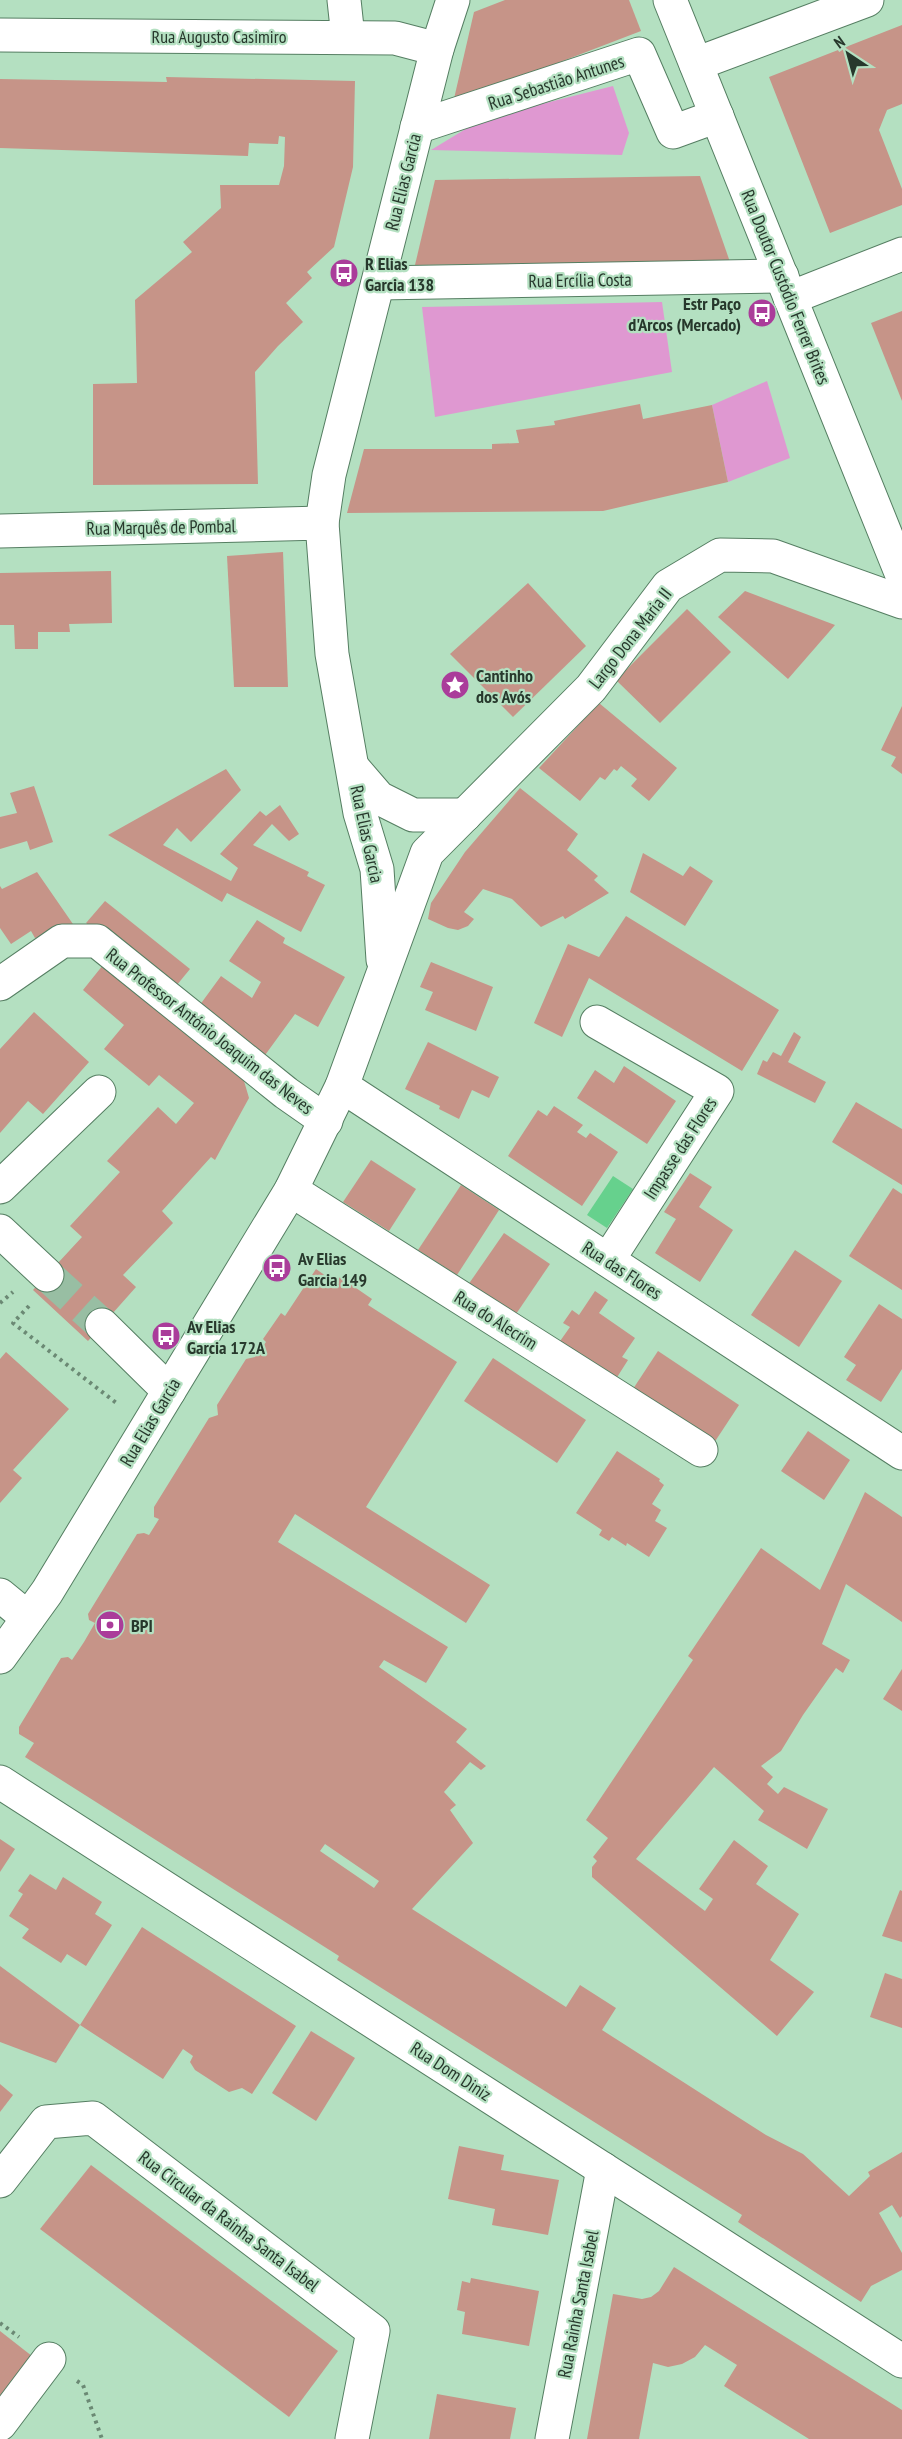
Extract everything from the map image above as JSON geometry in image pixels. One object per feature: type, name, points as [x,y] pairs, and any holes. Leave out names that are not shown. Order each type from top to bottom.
[{"type":"street","points":[[344,0],[348,37]]},
{"type":"street","name":"Rua Elias Garcia","points":[[0,1657],[47,1592],[291,1190],[342,1086],[384,971],[377,868],[360,813],[332,654],[321,523],[329,475],[437,49],[453,0]]},
{"type":"street","name":"Rua Doutor Custódio Ferrer Brites","points":[[670,0],[902,575]]},
{"type":"street","points":[[696,64],[867,0]]},
{"type":"street","name":"Rua Augusto Casimiro","points":[[0,35],[348,37],[395,39],[437,49]]},
{"type":"street","name":"Rua Sebastião Antunes","points":[[417,127],[639,54],[673,132],[717,116]]},
{"type":"street","points":[[786,287],[902,254]]},
{"type":"street","name":"Rua Ercília Costa","points":[[378,283],[786,287]]},
{"type":"street","name":"Rua Marquês de Pombal","points":[[0,531],[321,523]]},
{"type":"street","name":"Largo Dona Maria II","points":[[384,971],[427,853],[591,688],[668,586],[720,555],[773,556],[902,602]]},
{"type":"street","points":[[354,769],[380,798],[413,815],[465,815]]},
{"type":"street","name":"Rua Professor António Joaquim das Neves","points":[[0,984],[62,941],[97,941],[286,1093],[326,1121]]},
{"type":"street","name":"Impasse das Flores","points":[[597,1022],[717,1091],[608,1260]]},
{"type":"street","name":"Rua das Flores","points":[[342,1086],[902,1453]]},
{"type":"street","points":[[0,1187],[99,1092]]},
{"type":"street","name":"Rua do Alecrim","points":[[291,1190],[701,1450]]},
{"type":"street","points":[[0,1231],[47,1275]]},
{"type":"street","points":[[102,1325],[170,1391]]},
{"type":"street","points":[[0,1595],[28,1618]]},
{"type":"street","name":"Rua Dom Diniz","points":[[0,1782],[902,2361]]},
{"type":"street","name":"Rua Circular da Rainha Santa Isabel","points":[[0,2181],[46,2122],[93,2118],[374,2331],[352,2439]]},
{"type":"street","name":"Rua Rainha Santa Isabel","points":[[552,2439],[603,2169]]},
{"type":"street","points":[[0,2424],[49,2359]]},
{"type":"path","points":[[13,1323],[147,1427]]},
{"type":"shaded area","points":[[613,86],[629,133],[622,155],[431,150],[482,119]]},
{"type":"shaded area","points":[[662,302],[672,372],[435,417],[422,307]]},
{"type":"shaded area","points":[[767,381],[790,458],[728,482],[712,405]]},
{"type":"shaded area","points":[[613,1176],[633,1189],[607,1228],[587,1215]]},
{"type":"building","points":[[505,0],[629,0],[641,31],[453,103],[474,12]]},
{"type":"building","points":[[902,25],[902,104],[887,110],[879,130],[902,189],[902,205],[830,233],[769,77]]},
{"type":"building","points":[[166,77],[355,81],[353,167],[334,247],[307,272],[312,278],[286,303],[303,322],[255,372],[258,484],[93,485],[93,384],[137,383],[135,300],[192,252],[183,242],[221,208],[220,185],[279,185],[284,166],[285,137],[279,136],[278,144],[249,143],[248,156],[0,148],[0,79],[167,82]]},
{"type":"building","points":[[700,176],[730,262],[415,265],[435,180]]},
{"type":"building","points":[[902,311],[902,401],[871,323]]},
{"type":"building","points":[[640,404],[643,419],[712,405],[728,482],[603,511],[347,513],[364,449],[492,449],[492,444],[519,443],[516,430],[555,425],[554,421]]},
{"type":"building","points":[[283,552],[288,687],[234,687],[227,556]]},
{"type":"building","points":[[111,571],[112,623],[69,624],[70,632],[38,632],[38,649],[15,649],[14,625],[0,625],[0,573]]},
{"type":"building","points":[[528,583],[586,646],[513,717],[450,654]]},
{"type":"building","points":[[745,591],[835,625],[788,679],[718,617]]},
{"type":"building","points":[[687,609],[731,652],[660,723],[616,680]]},
{"type":"building","points":[[599,703],[677,768],[649,801],[631,786],[637,779],[621,766],[617,771],[614,769],[605,780],[600,777],[580,801],[539,768]]},
{"type":"building","points":[[902,706],[902,774],[891,766],[896,757],[881,750]]},
{"type":"building","points":[[226,769],[241,790],[191,842],[177,828],[163,845],[231,881],[238,868],[220,854],[260,811],[266,816],[280,805],[299,834],[289,841],[272,824],[253,845],[309,872],[307,876],[325,885],[301,932],[227,893],[222,902],[108,835]]},
{"type":"building","points":[[34,786],[53,842],[30,850],[27,841],[0,849],[0,817],[17,813],[10,793]]},
{"type":"building","points":[[520,788],[578,834],[567,850],[598,876],[594,880],[609,893],[565,919],[563,916],[541,927],[512,899],[483,889],[464,912],[474,919],[468,926],[458,930],[428,919],[431,903],[465,852]]},
{"type":"building","points":[[643,853],[683,876],[690,866],[713,881],[685,926],[630,892]]},
{"type":"building","points":[[37,872],[75,927],[35,938],[31,931],[11,944],[0,928],[0,886],[2,889]]},
{"type":"building","points":[[105,901],[190,969],[172,991],[86,923]]},
{"type":"building","points":[[626,916],[779,1010],[742,1071],[589,978],[562,1037],[534,1023],[568,944],[599,957]]},
{"type":"building","points":[[257,920],[285,938],[283,943],[345,977],[318,1027],[295,1014],[260,1062],[194,1013],[221,976],[252,998],[261,982],[229,961]]},
{"type":"building","points":[[431,962],[493,987],[476,1031],[425,1010],[433,992],[420,987]]},
{"type":"building","points":[[103,965],[244,1081],[249,1098],[215,1160],[211,1157],[162,1211],[173,1223],[123,1275],[136,1287],[88,1341],[33,1290],[82,1237],[70,1226],[120,1172],[107,1161],[158,1107],[176,1124],[194,1103],[159,1075],[149,1086],[104,1049],[124,1025],[83,990]]},
{"type":"building","points":[[34,1012],[89,1062],[43,1114],[28,1101],[0,1133],[0,1049]]},
{"type":"building","points":[[794,1032],[801,1037],[788,1062],[826,1082],[815,1103],[757,1074],[763,1060],[767,1062],[773,1052],[781,1056]]},
{"type":"building","points":[[428,1042],[499,1077],[489,1098],[472,1090],[459,1119],[439,1109],[440,1106],[405,1089]]},
{"type":"building","points":[[624,1066],[676,1101],[647,1144],[577,1098],[595,1070],[614,1083]]},
{"type":"building","points":[[856,1102],[902,1129],[902,1185],[832,1142]]},
{"type":"building","points":[[554,1106],[583,1125],[577,1132],[586,1138],[590,1133],[618,1152],[582,1206],[508,1156],[538,1110],[547,1116]]},
{"type":"building","points":[[371,1160],[416,1189],[389,1231],[343,1202]]},
{"type":"building","points":[[690,1173],[712,1187],[699,1207],[733,1230],[700,1282],[655,1253],[676,1219],[664,1212]]},
{"type":"building","points":[[461,1185],[499,1210],[457,1275],[418,1250]]},
{"type":"building","points":[[893,1188],[902,1194],[902,1290],[849,1256]]},
{"type":"building","points":[[504,1233],[550,1264],[514,1317],[468,1285]]},
{"type":"building","points":[[795,1250],[842,1281],[799,1347],[751,1315]]},
{"type":"building","points":[[316,1269],[336,1283],[340,1277],[372,1299],[368,1305],[457,1362],[366,1507],[490,1585],[466,1623],[295,1514],[278,1542],[448,1647],[426,1683],[384,1660],[379,1667],[467,1729],[456,1742],[486,1766],[481,1770],[470,1762],[444,1792],[456,1805],[450,1810],[473,1843],[412,1909],[566,2007],[580,1985],[616,2008],[602,2030],[766,2135],[803,2154],[849,2196],[870,2176],[868,2172],[902,2152],[902,2216],[900,2218],[892,2205],[879,2213],[902,2253],[902,2270],[871,2286],[861,2302],[738,2222],[742,2215],[337,1960],[339,1956],[25,1757],[34,1743],[19,1734],[19,1727],[61,1658],[68,1657],[72,1660],[84,1642],[95,1623],[89,1620],[88,1614],[137,1534],[149,1535],[159,1519],[154,1517],[154,1507],[209,1418],[218,1415],[217,1405],[246,1359],[255,1357],[266,1342],[263,1339],[281,1313],[285,1316]],"holes":[[[325,1844],[379,1881],[374,1888],[320,1851]]]},
{"type":"building","points":[[595,1291],[608,1300],[599,1313],[635,1338],[622,1357],[628,1360],[614,1382],[558,1344],[570,1327],[563,1323],[572,1310],[579,1315]]},
{"type":"building","points":[[879,1304],[902,1319],[902,1369],[881,1402],[846,1380],[856,1365],[844,1357]]},
{"type":"building","points":[[658,1351],[739,1405],[712,1446],[631,1392]]},
{"type":"building","points":[[6,1352],[69,1409],[13,1470],[22,1478],[0,1503],[0,1359]]},
{"type":"building","points":[[493,1358],[586,1420],[557,1463],[464,1401]]},
{"type":"building","points":[[808,1431],[850,1460],[824,1500],[781,1471]]},
{"type":"building","points":[[617,1451],[660,1479],[659,1481],[664,1485],[652,1504],[661,1510],[655,1521],[667,1528],[649,1557],[627,1543],[626,1546],[612,1537],[609,1541],[599,1535],[602,1530],[576,1513]]},
{"type":"building","points":[[865,1492],[902,1517],[902,1622],[846,1584],[822,1644],[850,1660],[843,1673],[836,1668],[781,1751],[761,1766],[773,1777],[767,1784],[778,1794],[784,1787],[828,1809],[807,1849],[758,1820],[764,1811],[714,1767],[636,1859],[705,1911],[713,1899],[699,1889],[734,1840],[768,1866],[756,1884],[799,1914],[770,1960],[814,1992],[777,2036],[592,1877],[592,1867],[597,1861],[593,1857],[608,1838],[586,1820],[693,1660],[688,1656],[761,1548],[820,1590]]},
{"type":"building","points":[[902,1669],[902,1711],[883,1699]]},
{"type":"building","points":[[0,1839],[15,1849],[0,1872]]},
{"type":"building","points":[[30,1874],[56,1890],[63,1877],[102,1902],[95,1914],[112,1925],[86,1966],[67,1954],[61,1963],[22,1938],[29,1929],[9,1916],[23,1894],[18,1891]]},
{"type":"building","points":[[900,1890],[902,1891],[902,1942],[882,1936]]},
{"type":"building","points":[[142,1927],[296,2026],[252,2094],[242,2088],[229,2092],[195,2070],[190,2062],[193,2056],[183,2049],[163,2079],[80,2025]]},
{"type":"building","points":[[0,1966],[80,2025],[56,2063],[0,2042]]},
{"type":"building","points":[[885,1973],[902,1979],[902,2028],[870,2017]]},
{"type":"building","points":[[311,2031],[355,2058],[316,2121],[272,2093]]},
{"type":"building","points":[[0,2084],[13,2095],[0,2112]]},
{"type":"building","points":[[459,2146],[504,2155],[501,2170],[559,2180],[548,2235],[492,2225],[495,2209],[448,2199]]},
{"type":"building","points":[[91,2165],[338,2351],[289,2417],[40,2229]]},
{"type":"building","points":[[674,2267],[902,2410],[902,2439],[809,2439],[724,2386],[737,2365],[705,2345],[695,2357],[682,2364],[668,2367],[653,2363],[639,2439],[587,2439],[613,2294],[642,2299],[651,2297],[659,2291]]},
{"type":"building","points":[[471,2278],[539,2291],[529,2346],[462,2334],[465,2312],[457,2310],[462,2281],[470,2283]]},
{"type":"building","points":[[0,2331],[37,2360],[0,2409]]},
{"type":"building","points":[[437,2394],[516,2408],[510,2439],[429,2439]]},
{"type":"tunnel","points":[[47,1275],[102,1325]]},
{"type":"place","name":"R Elias Garcia 138","points":[[344,273]]},
{"type":"place","name":"Estr Paço d'Arcos (Mercado)","points":[[762,313]]},
{"type":"place","name":"Cantinho dos Avós","points":[[455,685]]},
{"type":"place","name":"Av Elias Garcia 149","points":[[277,1268]]},
{"type":"place","name":"Av Elias Garcia 172A","points":[[166,1336]]},
{"type":"place","name":"BPI","points":[[110,1625]]}]
